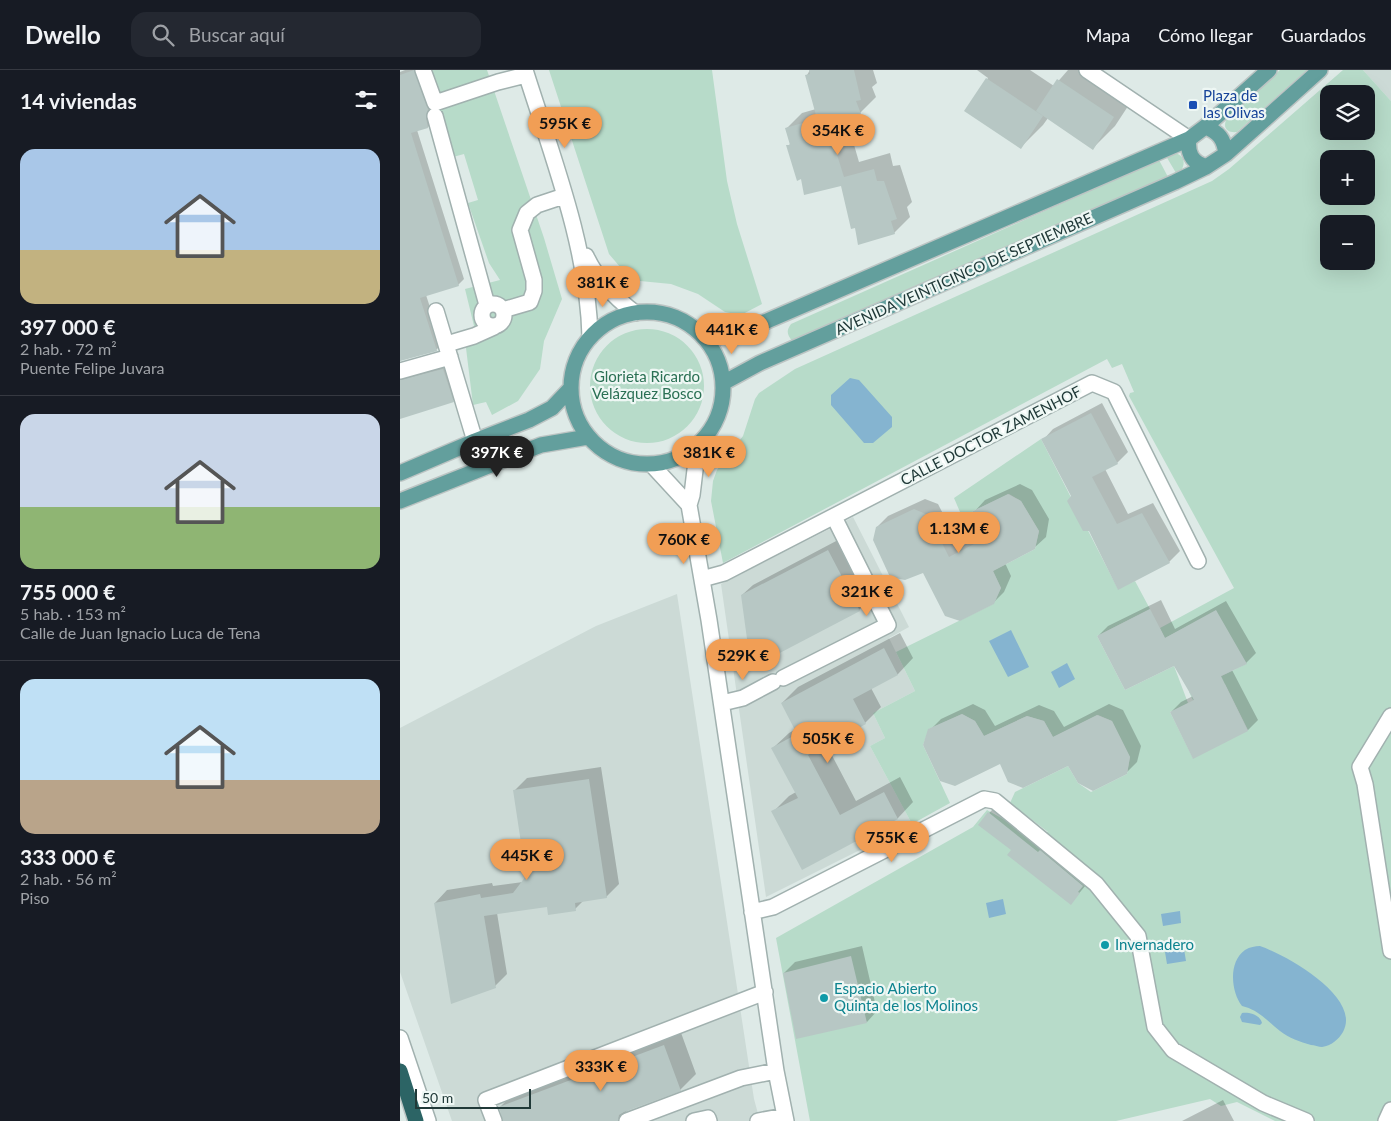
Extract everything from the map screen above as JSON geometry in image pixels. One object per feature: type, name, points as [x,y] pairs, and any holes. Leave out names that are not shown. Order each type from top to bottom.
[{"type":"highway","points":[[400,1071],[416,1121]]},
{"type":"main road","points":[[706,340],[746,330],[1188,139],[1206,126],[1269,70]]},
{"type":"main road","name":"AVENIDA VEINTICINCO DE SEPTIEMBRE","points":[[723,383],[760,364],[1206,167],[1226,154],[1320,70]]},
{"type":"main road","points":[[1206,126],[1221,136],[1225,144],[1226,154]]},
{"type":"main road","points":[[1188,139],[1190,157],[1197,164],[1206,167]]},
{"type":"main road","points":[[648,312],[674,317],[688,324],[706,340],[715,353],[720,368],[723,383],[722,400],[716,422],[698,445],[685,455],[677,458],[652,465],[634,464],[617,458],[601,449],[588,437],[579,422],[573,405],[571,388],[574,366],[581,351],[590,337],[603,326],[617,318],[648,312]]},
{"type":"main road","points":[[400,473],[529,420],[552,408],[571,388]]},
{"type":"main road","points":[[400,501],[541,445],[588,437]]},
{"type":"street","points":[[423,70],[435,103],[526,72],[576,236],[588,299],[590,337]]},
{"type":"street","points":[[1087,70],[1188,139]]},
{"type":"street","points":[[435,116],[488,305]]},
{"type":"street","points":[[503,310],[530,302],[534,291],[534,280],[520,230],[527,213],[537,205],[564,196]]},
{"type":"street","points":[[576,236],[588,262],[604,286],[620,302],[635,313]]},
{"type":"street","points":[[400,371],[498,326],[504,321],[505,314],[501,307],[495,304],[488,305],[483,311],[482,318],[487,325],[494,327]]},
{"type":"street","points":[[436,311],[475,441]]},
{"type":"street","name":"CALLE DOCTOR ZAMENHOF","points":[[702,579],[724,573],[1092,383],[1114,392],[1198,561]]},
{"type":"street","points":[[698,445],[689,505],[722,702],[776,1070],[786,1119],[758,1121]]},
{"type":"street","points":[[652,465],[689,505]]},
{"type":"street","points":[[722,702],[743,698],[888,624],[834,517]]},
{"type":"street","points":[[1391,716],[1360,767],[1365,784],[1391,951]]},
{"type":"street","points":[[752,912],[773,907],[984,799],[995,801],[1096,884],[1138,936],[1155,1027],[1173,1050],[1263,1103],[1306,1121]]},
{"type":"street","points":[[494,1121],[486,1100],[765,992]]},
{"type":"street","points":[[400,1038],[428,1121]]},
{"type":"street","points":[[627,1121],[741,1078],[776,1070]]},
{"type":"street","points":[[1386,1121],[1391,1110]]},
{"type":"street","points":[[694,1121],[708,1118],[709,1121]]},
{"type":"shaded area","points":[[1363,70],[1391,70],[1391,101]]},
{"type":"shaded area","points":[[853,517],[909,627],[889,638],[915,691],[873,713],[885,738],[870,746],[912,824],[766,897],[721,584]]},
{"type":"shaded area","points":[[677,594],[754,1099],[760,1121],[452,1121],[400,972],[400,728],[596,626]]},
{"type":"green space","points":[[427,70],[487,70],[544,238],[562,299],[544,341],[540,369],[518,401],[492,415],[486,402],[473,405],[466,348],[475,330],[465,289],[500,280],[489,263],[468,203],[478,200],[464,154],[453,157]]},
{"type":"green space","points":[[549,70],[712,70],[727,181],[737,224],[762,304],[741,315],[725,312],[698,294],[671,284],[640,281],[626,274],[609,254]]},
{"type":"green space","points":[[1280,70],[1307,70],[1237,132],[1228,131],[1225,127],[1227,118]]},
{"type":"green space","points":[[1343,70],[1363,70],[1391,101],[1391,1121],[1275,1121],[1237,1102],[1221,1106],[1210,1099],[1116,1121],[810,1121],[776,938],[973,827],[987,810],[1023,830],[1048,832],[1010,803],[1015,792],[1068,766],[1078,783],[1091,792],[1127,774],[1130,757],[1112,721],[1098,715],[1053,737],[1044,721],[1027,716],[984,736],[975,721],[962,714],[929,729],[923,745],[950,803],[912,824],[870,746],[885,738],[873,713],[915,691],[896,652],[993,604],[1001,588],[993,571],[1035,549],[1039,531],[1021,501],[1009,494],[973,511],[966,526],[954,498],[1041,439],[1118,589],[1135,581],[1150,609],[1097,636],[1125,690],[1174,666],[1188,703],[1170,712],[1193,758],[1248,730],[1225,684],[1193,700],[1189,692],[1246,664],[1216,611],[1165,638],[1160,628],[1234,588],[1129,396],[1130,393],[1134,392],[1122,364],[1112,368],[1107,359],[723,563],[711,501],[713,481],[717,470],[743,436],[755,399],[759,393],[795,369],[1212,181],[1229,169],[1320,90],[1320,140],[1375,140],[1375,85],[1326,85]]},
{"type":"green space","points":[[1174,153],[1180,155],[1184,162],[1181,171],[1176,173],[1166,156]]},
{"type":"green space","points":[[1159,160],[1168,177],[792,341],[789,336],[788,329],[791,324]]},
{"type":"green space","name":"Glorieta Ricardo Velázquez Bosco","points":[[647,329],[669,333],[687,346],[700,364],[704,386],[700,408],[687,426],[669,439],[647,443],[625,439],[607,426],[594,408],[590,386],[594,364],[607,346],[625,333]]},
{"type":"water","points":[[850,378],[859,380],[892,417],[892,427],[873,443],[864,443],[831,405],[831,395]]},
{"type":"water","points":[[1011,630],[1029,667],[1008,677],[989,641]]},
{"type":"water","points":[[1067,663],[1075,679],[1059,688],[1051,672]]},
{"type":"water","points":[[1003,899],[1006,914],[989,918],[986,903]]},
{"type":"water","points":[[1180,911],[1181,923],[1163,926],[1161,914]]},
{"type":"water","points":[[1260,946],[1287,958],[1303,968],[1332,992],[1342,1005],[1346,1019],[1343,1032],[1334,1042],[1322,1047],[1291,1038],[1258,1013],[1242,1006],[1235,993],[1233,977],[1236,962],[1245,950]]},
{"type":"water","points":[[1184,949],[1186,961],[1167,964],[1165,952]]},
{"type":"water","points":[[1242,1013],[1254,1015],[1262,1023],[1260,1025],[1242,1022],[1240,1017]]},
{"type":"building","points":[[414,70],[428,109],[426,118],[428,128],[411,133],[459,286],[420,298],[437,351],[400,361],[400,75]]},
{"type":"building","points":[[809,70],[854,70],[861,100],[856,101],[861,114],[827,123],[844,177],[874,169],[877,181],[884,181],[897,219],[891,221],[895,234],[858,245],[855,228],[851,229],[841,186],[804,195],[801,179],[797,181],[786,145],[790,145],[785,128],[817,119],[805,75],[810,74]]},
{"type":"building","points":[[986,78],[1043,116],[1021,149],[964,111]]},
{"type":"building","points":[[1057,79],[1114,117],[1093,150],[1036,111]]},
{"type":"building","points":[[443,369],[454,402],[400,419],[400,380]]},
{"type":"building","points":[[1091,413],[1118,464],[1092,477],[1117,524],[1142,513],[1170,563],[1118,590],[1089,531],[1083,531],[1067,501],[1071,496],[1041,439]]},
{"type":"building","points":[[1008,494],[1021,501],[1039,531],[1035,549],[993,571],[1001,588],[994,604],[960,621],[945,616],[923,573],[905,580],[890,577],[873,540],[876,527],[914,509],[928,515],[949,557],[976,543],[966,526],[973,511]]},
{"type":"building","points":[[828,550],[860,611],[751,668],[741,595]]},
{"type":"building","points":[[1150,609],[1165,638],[1216,610],[1247,664],[1221,676],[1248,731],[1193,759],[1170,712],[1194,700],[1174,666],[1125,690],[1097,636]]},
{"type":"building","points":[[884,648],[898,675],[853,699],[866,724],[808,755],[840,815],[884,792],[898,819],[802,870],[771,811],[798,798],[771,748],[797,734],[781,703]]},
{"type":"building","points":[[962,714],[975,721],[984,736],[1027,716],[1044,721],[1053,737],[1097,715],[1112,721],[1130,757],[1127,774],[1093,791],[1078,783],[1068,766],[1023,788],[1008,782],[1000,764],[955,786],[940,781],[923,745],[928,729]]},
{"type":"building","points":[[589,779],[607,898],[575,903],[576,911],[548,915],[547,907],[484,916],[496,988],[451,1004],[434,903],[480,894],[481,898],[513,893],[526,876],[513,790]]},
{"type":"building","points":[[988,812],[1038,852],[1040,850],[1083,886],[1071,905],[1007,855],[1011,850],[978,825]]},
{"type":"building","name":"Espacio Abierto Quinta de los Molinos","points":[[851,956],[867,1023],[796,1039],[783,973]]},
{"type":"building","points":[[664,1045],[681,1091],[624,1112],[619,1115],[618,1121],[503,1121],[499,1107]]},
{"type":"place","name":"Plaza de las Olivas","points":[[1193,105]]},
{"type":"place","name":"Invernadero","points":[[1105,945]]},
{"type":"place","name":"Espacio Abierto Quinta de los Molinos","points":[[824,998]]}]
